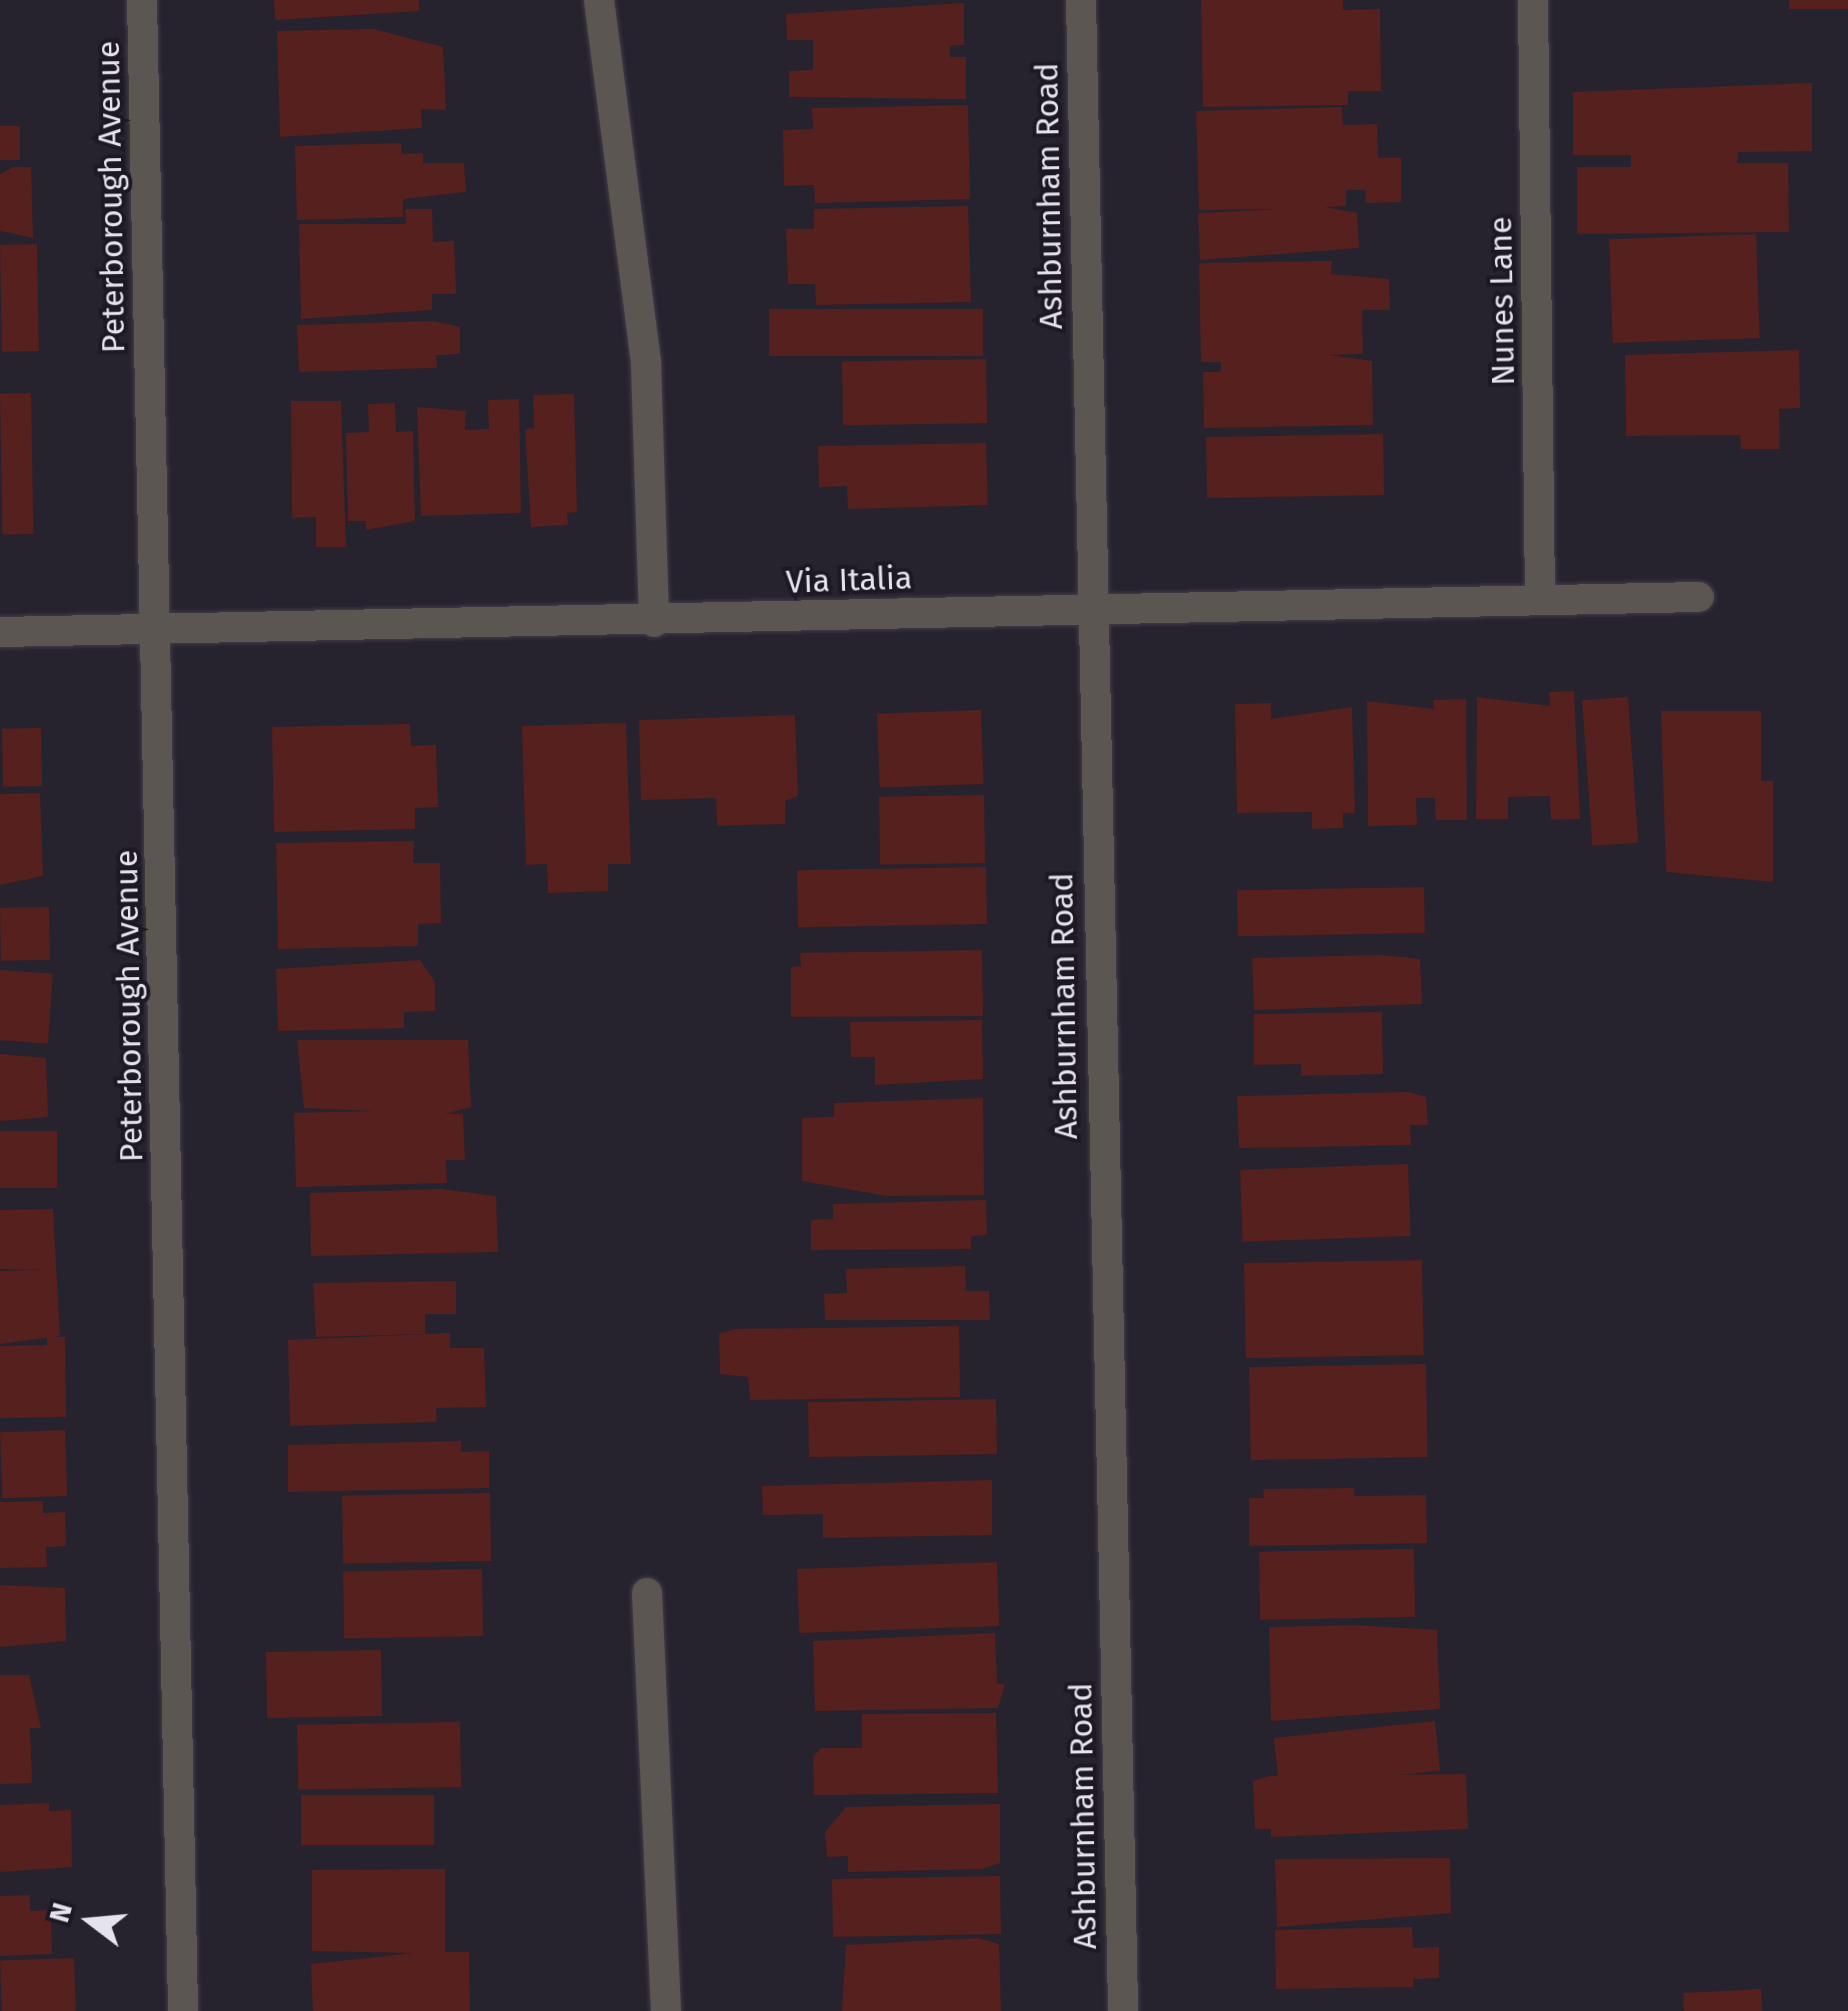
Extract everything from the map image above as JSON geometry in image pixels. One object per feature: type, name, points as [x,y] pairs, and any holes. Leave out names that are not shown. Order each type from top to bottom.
[{"type":"street","name":"Peterborough Avenue","points":[[142,0],[183,2011]]},
{"type":"street","points":[[599,0],[646,364],[654,622]]},
{"type":"street","name":"Ashburnham Road","points":[[1081,0],[1123,2011]]},
{"type":"street","name":"Nunes Lane","points":[[1533,0],[1540,600]]},
{"type":"street","name":"Via Italia","points":[[0,632],[654,622],[1700,597]]},
{"type":"street","points":[[647,1593],[666,2011]]},
{"type":"building","points":[[274,0],[419,0],[419,11],[275,20]]},
{"type":"building","points":[[1201,0],[1343,0],[1343,10],[1380,9],[1381,91],[1348,91],[1348,105],[1203,107]]},
{"type":"building","points":[[1789,0],[1848,0],[1848,9],[1789,9]]},
{"type":"building","points":[[964,3],[964,45],[950,46],[950,57],[966,57],[966,99],[789,97],[789,71],[813,70],[813,40],[787,40],[786,14]]},
{"type":"building","points":[[373,29],[443,47],[446,110],[421,109],[422,128],[280,137],[277,31]]},
{"type":"building","points":[[1812,83],[1812,151],[1738,152],[1737,163],[1788,163],[1789,232],[1577,234],[1577,167],[1631,167],[1631,155],[1573,155],[1573,92]]},
{"type":"building","points":[[968,105],[970,199],[815,203],[814,185],[784,186],[783,130],[813,129],[812,108]]},
{"type":"building","points":[[1342,107],[1343,125],[1377,124],[1378,158],[1401,158],[1401,202],[1366,203],[1365,190],[1346,190],[1346,206],[1325,207],[1357,213],[1359,248],[1200,260],[1198,213],[1281,209],[1199,210],[1196,111]]},
{"type":"building","points":[[0,126],[20,126],[20,160],[0,160]]},
{"type":"building","points":[[401,143],[402,154],[423,153],[423,163],[464,163],[466,192],[403,199],[403,217],[297,220],[295,146]]},
{"type":"building","points":[[13,167],[31,167],[33,238],[0,231],[0,174]]},
{"type":"building","points":[[968,206],[971,302],[816,305],[815,284],[788,284],[786,229],[814,229],[814,209]]},
{"type":"building","points":[[405,209],[432,209],[433,242],[454,241],[456,294],[432,294],[432,310],[301,319],[299,224],[406,224]]},
{"type":"building","points":[[1756,234],[1760,338],[1613,343],[1609,239]]},
{"type":"building","points":[[37,244],[39,351],[2,352],[0,245]]},
{"type":"building","points":[[1332,261],[1331,274],[1389,279],[1390,310],[1362,310],[1363,354],[1329,355],[1372,361],[1373,425],[1204,428],[1203,372],[1221,372],[1221,362],[1201,362],[1199,263]]},
{"type":"building","points":[[769,309],[983,309],[983,356],[769,356]]},
{"type":"building","points":[[433,321],[460,327],[460,354],[436,355],[437,368],[299,372],[297,325]]},
{"type":"building","points":[[1799,350],[1800,408],[1779,409],[1780,449],[1741,449],[1740,435],[1626,436],[1625,355]]},
{"type":"building","points":[[986,359],[987,423],[843,426],[842,362]]},
{"type":"building","points":[[31,393],[33,534],[2,535],[0,394]]},
{"type":"building","points":[[574,394],[577,512],[567,513],[568,525],[531,527],[525,429],[534,428],[533,395]]},
{"type":"building","points":[[519,399],[521,513],[421,516],[417,407],[466,411],[465,430],[489,429],[488,400]]},
{"type":"building","points":[[291,401],[341,401],[346,547],[316,547],[316,517],[292,518]]},
{"type":"building","points":[[395,403],[396,432],[413,431],[415,521],[366,530],[366,521],[348,521],[346,433],[369,432],[368,404]]},
{"type":"building","points":[[1383,434],[1384,495],[1207,498],[1206,437]]},
{"type":"building","points":[[986,443],[988,505],[848,509],[847,486],[819,487],[818,446]]},
{"type":"building","points":[[1574,691],[1580,819],[1551,820],[1550,796],[1508,797],[1508,819],[1476,819],[1477,697],[1550,706],[1549,692]]},
{"type":"building","points":[[1628,697],[1638,843],[1592,846],[1582,700]]},
{"type":"building","points":[[1466,699],[1467,820],[1436,820],[1435,798],[1416,798],[1417,825],[1368,826],[1367,701],[1434,709],[1433,700]]},
{"type":"building","points":[[1271,703],[1271,719],[1352,707],[1355,813],[1343,813],[1343,828],[1312,829],[1312,812],[1237,813],[1235,704]]},
{"type":"building","points":[[981,710],[984,784],[880,788],[877,714]]},
{"type":"building","points":[[1661,711],[1761,711],[1761,781],[1773,781],[1773,882],[1666,872]]},
{"type":"building","points":[[795,715],[798,796],[785,801],[785,824],[717,826],[716,798],[641,800],[639,720]]},
{"type":"building","points":[[626,723],[631,864],[608,864],[608,891],[548,893],[547,864],[526,865],[522,726]]},
{"type":"building","points":[[410,724],[411,746],[436,745],[438,807],[415,808],[415,829],[274,832],[272,727]]},
{"type":"building","points":[[41,728],[42,786],[3,787],[2,729]]},
{"type":"building","points":[[40,793],[43,876],[0,885],[0,794]]},
{"type":"building","points":[[984,795],[985,863],[880,865],[879,797]]},
{"type":"building","points":[[414,841],[413,863],[440,863],[441,923],[418,924],[418,946],[278,949],[276,843]]},
{"type":"building","points":[[986,867],[987,924],[798,927],[797,870]]},
{"type":"building","points":[[1424,887],[1425,933],[1238,936],[1237,890]]},
{"type":"building","points":[[49,907],[50,960],[1,961],[0,908]]},
{"type":"building","points":[[982,950],[983,1016],[791,1017],[791,967],[801,966],[800,953]]},
{"type":"building","points":[[1382,955],[1420,959],[1422,1004],[1254,1010],[1252,958]]},
{"type":"building","points":[[420,960],[435,982],[435,1011],[404,1012],[404,1028],[278,1031],[276,969]]},
{"type":"building","points":[[0,970],[53,974],[48,1044],[0,1040]]},
{"type":"building","points":[[1382,1012],[1383,1074],[1301,1076],[1301,1064],[1254,1065],[1254,1014]]},
{"type":"building","points":[[982,1020],[983,1079],[875,1085],[875,1057],[851,1057],[850,1022]]},
{"type":"building","points":[[297,1040],[468,1040],[471,1107],[445,1114],[463,1114],[465,1160],[446,1160],[447,1183],[296,1187],[294,1113],[374,1111],[304,1108]]},
{"type":"building","points":[[0,1054],[46,1058],[48,1117],[0,1121]]},
{"type":"building","points":[[1408,1092],[1426,1097],[1428,1125],[1410,1125],[1411,1145],[1239,1148],[1237,1096]]},
{"type":"building","points":[[983,1098],[984,1195],[887,1196],[802,1181],[802,1118],[834,1117],[834,1103]]},
{"type":"building","points":[[0,1131],[57,1131],[57,1188],[0,1188]]},
{"type":"building","points":[[1408,1164],[1411,1236],[1243,1242],[1240,1170]]},
{"type":"building","points":[[441,1189],[496,1196],[498,1252],[311,1256],[310,1193]]},
{"type":"building","points":[[986,1200],[987,1235],[971,1236],[971,1249],[811,1250],[811,1220],[833,1219],[833,1204]]},
{"type":"building","points":[[53,1209],[60,1336],[0,1344],[0,1271],[40,1270],[0,1269],[0,1210]]},
{"type":"building","points":[[1422,1260],[1424,1355],[1246,1358],[1244,1263]]},
{"type":"building","points":[[965,1266],[966,1291],[989,1291],[990,1320],[825,1320],[824,1294],[847,1293],[846,1269]]},
{"type":"building","points":[[456,1281],[456,1314],[425,1314],[425,1334],[316,1337],[313,1283]]},
{"type":"building","points":[[959,1326],[960,1397],[750,1400],[748,1377],[720,1374],[719,1334],[734,1329]]},
{"type":"building","points":[[450,1333],[450,1348],[484,1348],[486,1407],[436,1408],[437,1422],[290,1426],[288,1340]]},
{"type":"building","points":[[47,1337],[65,1337],[66,1417],[0,1418],[0,1346],[47,1345]]},
{"type":"building","points":[[1426,1364],[1428,1457],[1251,1460],[1249,1367]]},
{"type":"building","points":[[996,1399],[997,1454],[809,1457],[808,1402]]},
{"type":"building","points":[[65,1430],[67,1496],[2,1498],[0,1432]]},
{"type":"building","points":[[461,1441],[461,1452],[489,1451],[489,1488],[288,1492],[288,1445]]},
{"type":"building","points":[[992,1480],[992,1535],[823,1538],[823,1514],[763,1515],[762,1486]]},
{"type":"building","points":[[1354,1488],[1354,1496],[1426,1495],[1427,1543],[1249,1546],[1249,1498],[1264,1498],[1263,1489]]},
{"type":"building","points":[[490,1493],[491,1561],[343,1564],[342,1496]]},
{"type":"building","points":[[43,1501],[43,1513],[65,1512],[66,1546],[46,1547],[47,1567],[0,1568],[0,1502]]},
{"type":"building","points":[[1414,1549],[1415,1617],[1260,1620],[1259,1552]]},
{"type":"building","points":[[997,1562],[999,1626],[799,1633],[797,1569]]},
{"type":"building","points":[[482,1569],[483,1636],[344,1638],[343,1571]]},
{"type":"building","points":[[0,1585],[65,1588],[66,1641],[0,1647]]},
{"type":"building","points":[[1355,1625],[1437,1630],[1440,1709],[1271,1721],[1269,1627]]},
{"type":"building","points":[[995,1633],[997,1684],[1005,1684],[998,1708],[815,1711],[813,1641]]},
{"type":"building","points":[[381,1650],[382,1716],[267,1718],[266,1652]]},
{"type":"building","points":[[0,1675],[29,1675],[41,1728],[30,1728],[32,1783],[0,1784]]},
{"type":"building","points":[[996,1713],[998,1793],[814,1795],[813,1757],[821,1748],[862,1748],[862,1714]]},
{"type":"building","points":[[1435,1721],[1440,1771],[1279,1788],[1274,1738]]},
{"type":"building","points":[[460,1722],[461,1787],[298,1790],[297,1725]]},
{"type":"building","points":[[1466,1774],[1468,1829],[1271,1837],[1271,1829],[1255,1829],[1253,1781],[1270,1776]]},
{"type":"building","points":[[301,1795],[434,1795],[434,1845],[301,1845]]},
{"type":"building","points":[[49,1803],[49,1811],[71,1810],[72,1867],[0,1872],[0,1805]]},
{"type":"building","points":[[1000,1804],[1000,1863],[982,1869],[848,1872],[848,1856],[827,1857],[825,1832],[846,1807]]},
{"type":"building","points":[[1450,1858],[1451,1913],[1277,1927],[1275,1859]]},
{"type":"building","points":[[445,1869],[445,1952],[469,1952],[470,2011],[313,2011],[311,1964],[414,1953],[312,1951],[312,1870]]},
{"type":"building","points":[[1000,1876],[1001,1934],[833,1937],[832,1879]]},
{"type":"building","points":[[30,1895],[30,1911],[51,1910],[52,1954],[0,1956],[0,1896]]},
{"type":"building","points":[[1412,1927],[1413,1948],[1439,1947],[1439,1978],[1413,1979],[1413,1987],[1276,1989],[1275,1930]]},
{"type":"building","points":[[979,1938],[999,1944],[1001,2011],[842,2011],[846,1945]]},
{"type":"building","points":[[74,1958],[76,2011],[2,2011],[0,1961]]},
{"type":"building","points":[[1761,1989],[1762,2011],[1684,2011],[1683,1993]]}]
